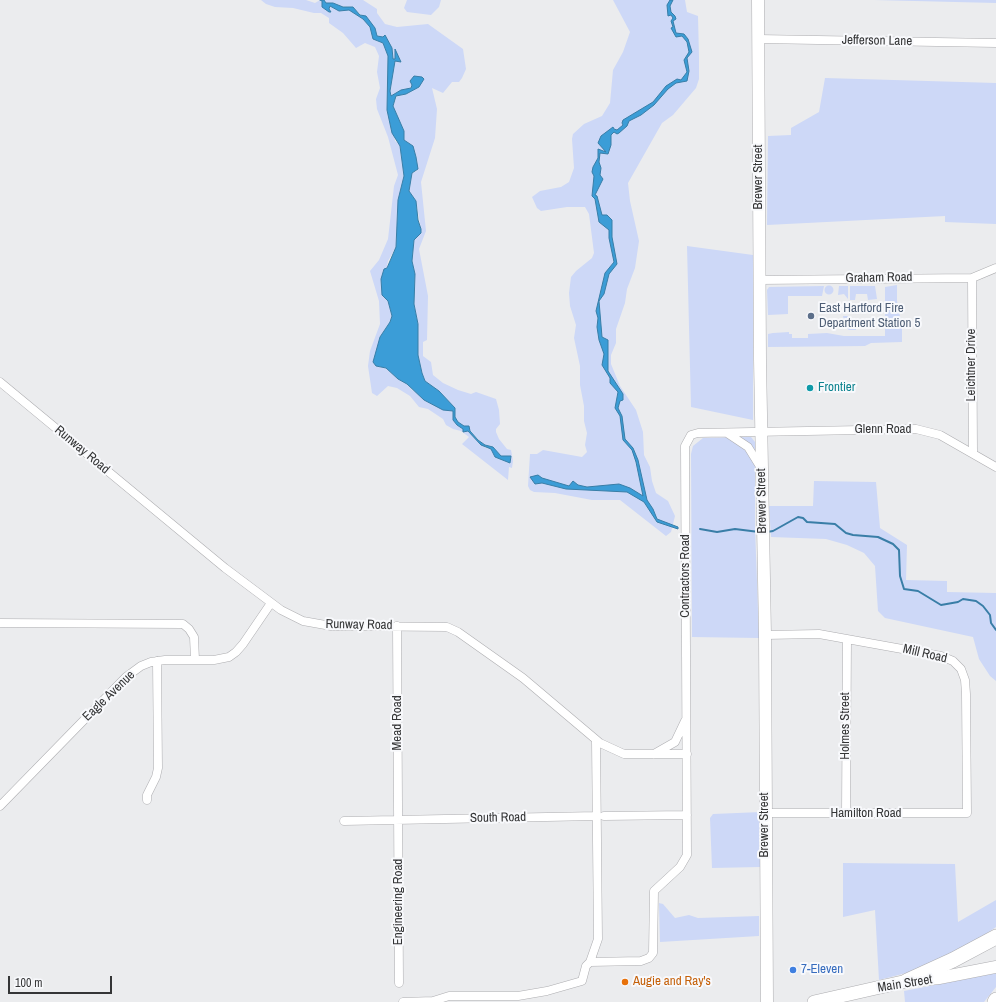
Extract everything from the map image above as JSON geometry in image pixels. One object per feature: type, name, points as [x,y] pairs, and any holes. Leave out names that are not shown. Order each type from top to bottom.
[{"type":"highway","points":[[907,981],[958,958],[996,937]]},
{"type":"main road","name":"Brewer Street","points":[[758,0],[759,280],[765,635],[767,1002]]},
{"type":"main road","name":"Main Street","points":[[814,1002],[907,981],[939,978],[996,967]]},
{"type":"street","name":"Jefferson Lane","points":[[758,39],[996,43]]},
{"type":"street","name":"Graham Road","points":[[759,280],[972,278],[996,268]]},
{"type":"street","name":"Leichtner Drive","points":[[972,278],[973,452]]},
{"type":"street","name":"Runway Road","points":[[0,382],[225,568],[271,603],[304,621],[332,626],[440,626],[458,632],[523,678],[596,741],[624,754],[687,754]]},
{"type":"street","name":"Glenn Road","points":[[761,431],[916,429],[940,435],[996,466]]},
{"type":"street","name":"Contractors Road","points":[[590,962],[641,961],[649,958],[653,953],[654,891],[680,867],[687,855],[688,814],[685,446],[688,438],[694,434],[761,431]]},
{"type":"street","points":[[726,432],[748,447],[762,470]]},
{"type":"street","name":"Eagle Avenue","points":[[0,806],[126,677],[141,666],[158,661],[224,659],[236,652],[271,603]]},
{"type":"street","points":[[0,623],[181,623],[189,629],[194,637],[195,660]]},
{"type":"street","name":"Mead Road","points":[[397,626],[398,820]]},
{"type":"street","name":"Mill Road","points":[[765,635],[819,634],[847,638],[941,656],[953,661],[961,668],[965,680],[966,694],[966,813]]},
{"type":"street","name":"Holmes Street","points":[[846,814],[847,638]]},
{"type":"street","points":[[147,800],[147,795],[156,777],[158,768],[158,661]]},
{"type":"street","points":[[651,755],[674,742],[680,733],[687,715]]},
{"type":"street","points":[[403,1002],[432,1001],[449,996],[518,996],[547,991],[582,981],[586,966],[590,962],[598,939],[600,816],[596,741]]},
{"type":"street","name":"Hamilton Road","points":[[765,813],[966,813]]},
{"type":"street","name":"South Road","points":[[344,821],[688,814]]},
{"type":"street","name":"Engineering Road","points":[[398,820],[399,983]]},
{"type":"shaded area","points":[[261,0],[306,0],[315,3],[320,0],[329,10],[330,6],[339,11],[349,10],[363,19],[370,26],[373,39],[383,43],[388,56],[387,80],[395,141],[400,145],[404,177],[398,200],[396,247],[388,261],[382,295],[388,301],[392,316],[390,322],[380,337],[376,366],[386,368],[398,379],[407,384],[412,390],[453,411],[457,425],[468,431],[486,448],[491,449],[495,457],[510,463],[511,456],[501,456],[493,447],[485,445],[458,422],[455,417],[455,408],[439,391],[425,381],[422,373],[418,355],[418,324],[414,304],[415,274],[412,261],[414,240],[421,233],[421,229],[416,201],[409,191],[412,173],[417,171],[416,157],[412,146],[404,140],[404,131],[393,106],[397,96],[406,94],[419,87],[412,85],[408,90],[401,90],[391,96],[390,91],[395,59],[393,59],[392,48],[383,37],[377,36],[375,28],[353,7],[338,6],[333,3],[326,3],[324,0],[363,0],[377,9],[377,13],[385,24],[397,27],[428,24],[463,49],[466,69],[459,82],[452,82],[443,93],[432,88],[437,109],[435,138],[421,182],[426,231],[419,249],[428,296],[427,340],[423,342],[423,356],[431,362],[433,375],[443,383],[471,394],[476,392],[496,399],[499,410],[500,424],[496,429],[496,432],[499,439],[507,449],[511,450],[513,461],[512,468],[509,467],[508,480],[462,444],[469,437],[461,431],[446,425],[443,419],[428,409],[419,407],[410,396],[397,388],[388,386],[377,396],[372,393],[368,366],[370,351],[380,324],[379,301],[370,271],[379,260],[388,239],[394,186],[398,175],[388,137],[377,109],[376,99],[380,88],[377,72],[379,56],[375,47],[365,43],[356,48],[343,33],[329,23],[329,18],[321,13],[314,13],[293,8],[275,7],[266,4]]},
{"type":"shaded area","points":[[407,0],[441,0],[439,7],[431,15],[407,12],[404,8]]},
{"type":"shaded area","points":[[613,0],[685,0],[687,12],[698,16],[699,79],[696,88],[673,115],[662,123],[628,183],[630,201],[639,241],[635,268],[627,289],[625,303],[616,329],[616,343],[611,355],[611,364],[620,386],[636,410],[643,432],[644,455],[650,467],[656,493],[668,501],[675,516],[671,532],[666,536],[620,500],[592,500],[555,493],[534,492],[530,490],[528,486],[530,454],[537,454],[543,450],[582,457],[587,452],[585,445],[587,433],[584,421],[584,406],[580,385],[580,366],[574,338],[576,325],[570,306],[569,293],[571,277],[592,258],[594,253],[589,214],[585,207],[567,207],[541,211],[537,208],[532,197],[540,191],[561,187],[569,182],[574,168],[573,134],[584,124],[602,116],[610,103],[613,70],[623,52],[630,32]]},
{"type":"shaded area","points":[[874,0],[996,0],[996,3]]},
{"type":"shaded area","points":[[825,78],[996,83],[996,224],[945,222],[945,216],[767,225],[768,136],[791,135],[791,128],[819,112]]},
{"type":"shaded area","points":[[687,246],[753,255],[753,420],[691,407]]},
{"type":"shaded area","points":[[897,285],[897,301],[902,327],[902,342],[871,343],[865,346],[768,347],[768,334],[773,333],[789,332],[789,334],[792,334],[792,338],[808,338],[808,334],[827,333],[844,336],[885,336],[885,287]]},
{"type":"shaded area","points":[[824,286],[822,296],[788,296],[788,314],[768,315],[767,290],[769,287]]},
{"type":"shaded area","points":[[827,286],[831,286],[833,290],[831,294],[827,294],[825,292],[825,288]]},
{"type":"shaded area","points":[[839,286],[848,286],[848,299],[844,294],[838,295]]},
{"type":"shaded area","points":[[850,286],[875,286],[877,299],[868,300],[867,294],[856,294],[855,300],[850,300]]},
{"type":"shaded area","points":[[843,316],[849,316],[850,326],[856,326],[856,330],[849,330],[845,327]]},
{"type":"shaded area","points":[[751,437],[755,442],[755,527],[759,638],[692,637],[691,454],[693,446],[703,438]]},
{"type":"shaded area","points":[[814,481],[876,482],[880,528],[907,545],[906,580],[947,581],[947,592],[996,593],[996,681],[990,676],[979,659],[973,637],[885,618],[878,611],[875,566],[864,553],[847,545],[826,539],[771,537],[769,506],[813,506]]},
{"type":"shaded area","points":[[761,812],[760,867],[712,868],[710,818],[713,814]]},
{"type":"shaded area","points":[[843,863],[955,864],[958,922],[996,900],[996,927],[964,949],[910,972],[879,980],[875,910],[843,917]]},
{"type":"shaded area","points":[[659,903],[663,904],[675,918],[689,915],[698,918],[759,916],[759,936],[660,942]]},
{"type":"shaded area","points":[[996,973],[996,987],[984,1002],[905,1002],[904,991]]},
{"type":"water","points":[[320,0],[343,7],[353,7],[360,15],[366,16],[375,28],[377,36],[383,37],[385,35],[392,48],[393,59],[395,59],[395,49],[401,62],[395,61],[390,91],[391,96],[401,90],[411,88],[412,85],[410,81],[414,76],[422,77],[424,79],[419,87],[406,94],[396,96],[393,106],[404,131],[404,140],[413,146],[418,169],[412,173],[409,191],[416,201],[418,220],[421,229],[421,233],[414,240],[412,261],[415,274],[414,304],[418,324],[418,355],[422,373],[425,381],[439,391],[455,408],[455,417],[458,422],[464,426],[469,426],[470,431],[478,440],[485,445],[493,447],[501,456],[511,456],[510,463],[495,457],[491,449],[481,445],[468,431],[463,432],[463,429],[453,420],[453,411],[443,410],[424,400],[407,384],[398,379],[386,368],[376,366],[373,362],[380,337],[390,322],[392,316],[388,301],[382,295],[381,279],[384,269],[387,268],[396,247],[398,200],[404,176],[400,146],[392,133],[387,110],[388,56],[383,43],[373,39],[370,27],[363,19],[349,10],[339,11],[330,6],[329,9],[331,12],[329,12],[322,7],[322,1]]},
{"type":"water","points":[[670,0],[673,0],[670,6],[671,12],[676,19],[673,21],[676,33],[684,34],[688,39],[692,52],[687,58],[689,71],[687,81],[676,83],[668,89],[654,105],[641,115],[629,121],[627,126],[619,133],[617,134],[614,132],[611,135],[611,145],[608,154],[600,153],[600,175],[603,179],[595,195],[597,196],[602,215],[607,215],[612,220],[612,237],[617,264],[609,274],[604,294],[599,301],[602,337],[608,340],[608,371],[623,394],[623,400],[620,401],[618,408],[622,416],[625,439],[633,448],[638,460],[647,500],[657,519],[678,527],[678,529],[657,522],[644,502],[627,492],[566,489],[542,483],[535,484],[530,477],[538,475],[542,478],[569,486],[573,481],[578,485],[587,487],[619,484],[630,488],[643,496],[636,462],[632,450],[623,440],[620,416],[615,408],[618,392],[610,383],[610,378],[602,365],[604,354],[599,340],[597,327],[598,318],[596,311],[605,273],[614,262],[609,238],[609,230],[599,222],[595,199],[592,196],[594,176],[592,172],[598,158],[598,149],[606,152],[598,143],[601,136],[613,127],[617,130],[623,125],[623,120],[653,102],[666,86],[677,79],[681,80],[687,72],[684,60],[689,52],[687,42],[682,36],[676,37],[671,28],[673,27],[671,21],[673,18],[671,15],[668,16],[667,5]]},
{"type":"waterway","points":[[767,532],[773,531],[798,517],[803,518],[807,522],[835,524],[846,533],[853,535],[878,537],[893,544],[899,550],[900,576],[904,589],[918,591],[941,605],[958,602],[963,599],[976,601],[983,606],[990,615],[991,623],[996,630]]},
{"type":"waterway","points":[[700,529],[717,532],[735,529],[759,532]]},
{"type":"place","name":"East Hartford Fire Department Station 5","points":[[811,316]]},
{"type":"place","name":"Frontier","points":[[810,388]]},
{"type":"place","name":"7-Eleven","points":[[793,970]]},
{"type":"place","name":"Augie and Ray's","points":[[625,982]]}]
